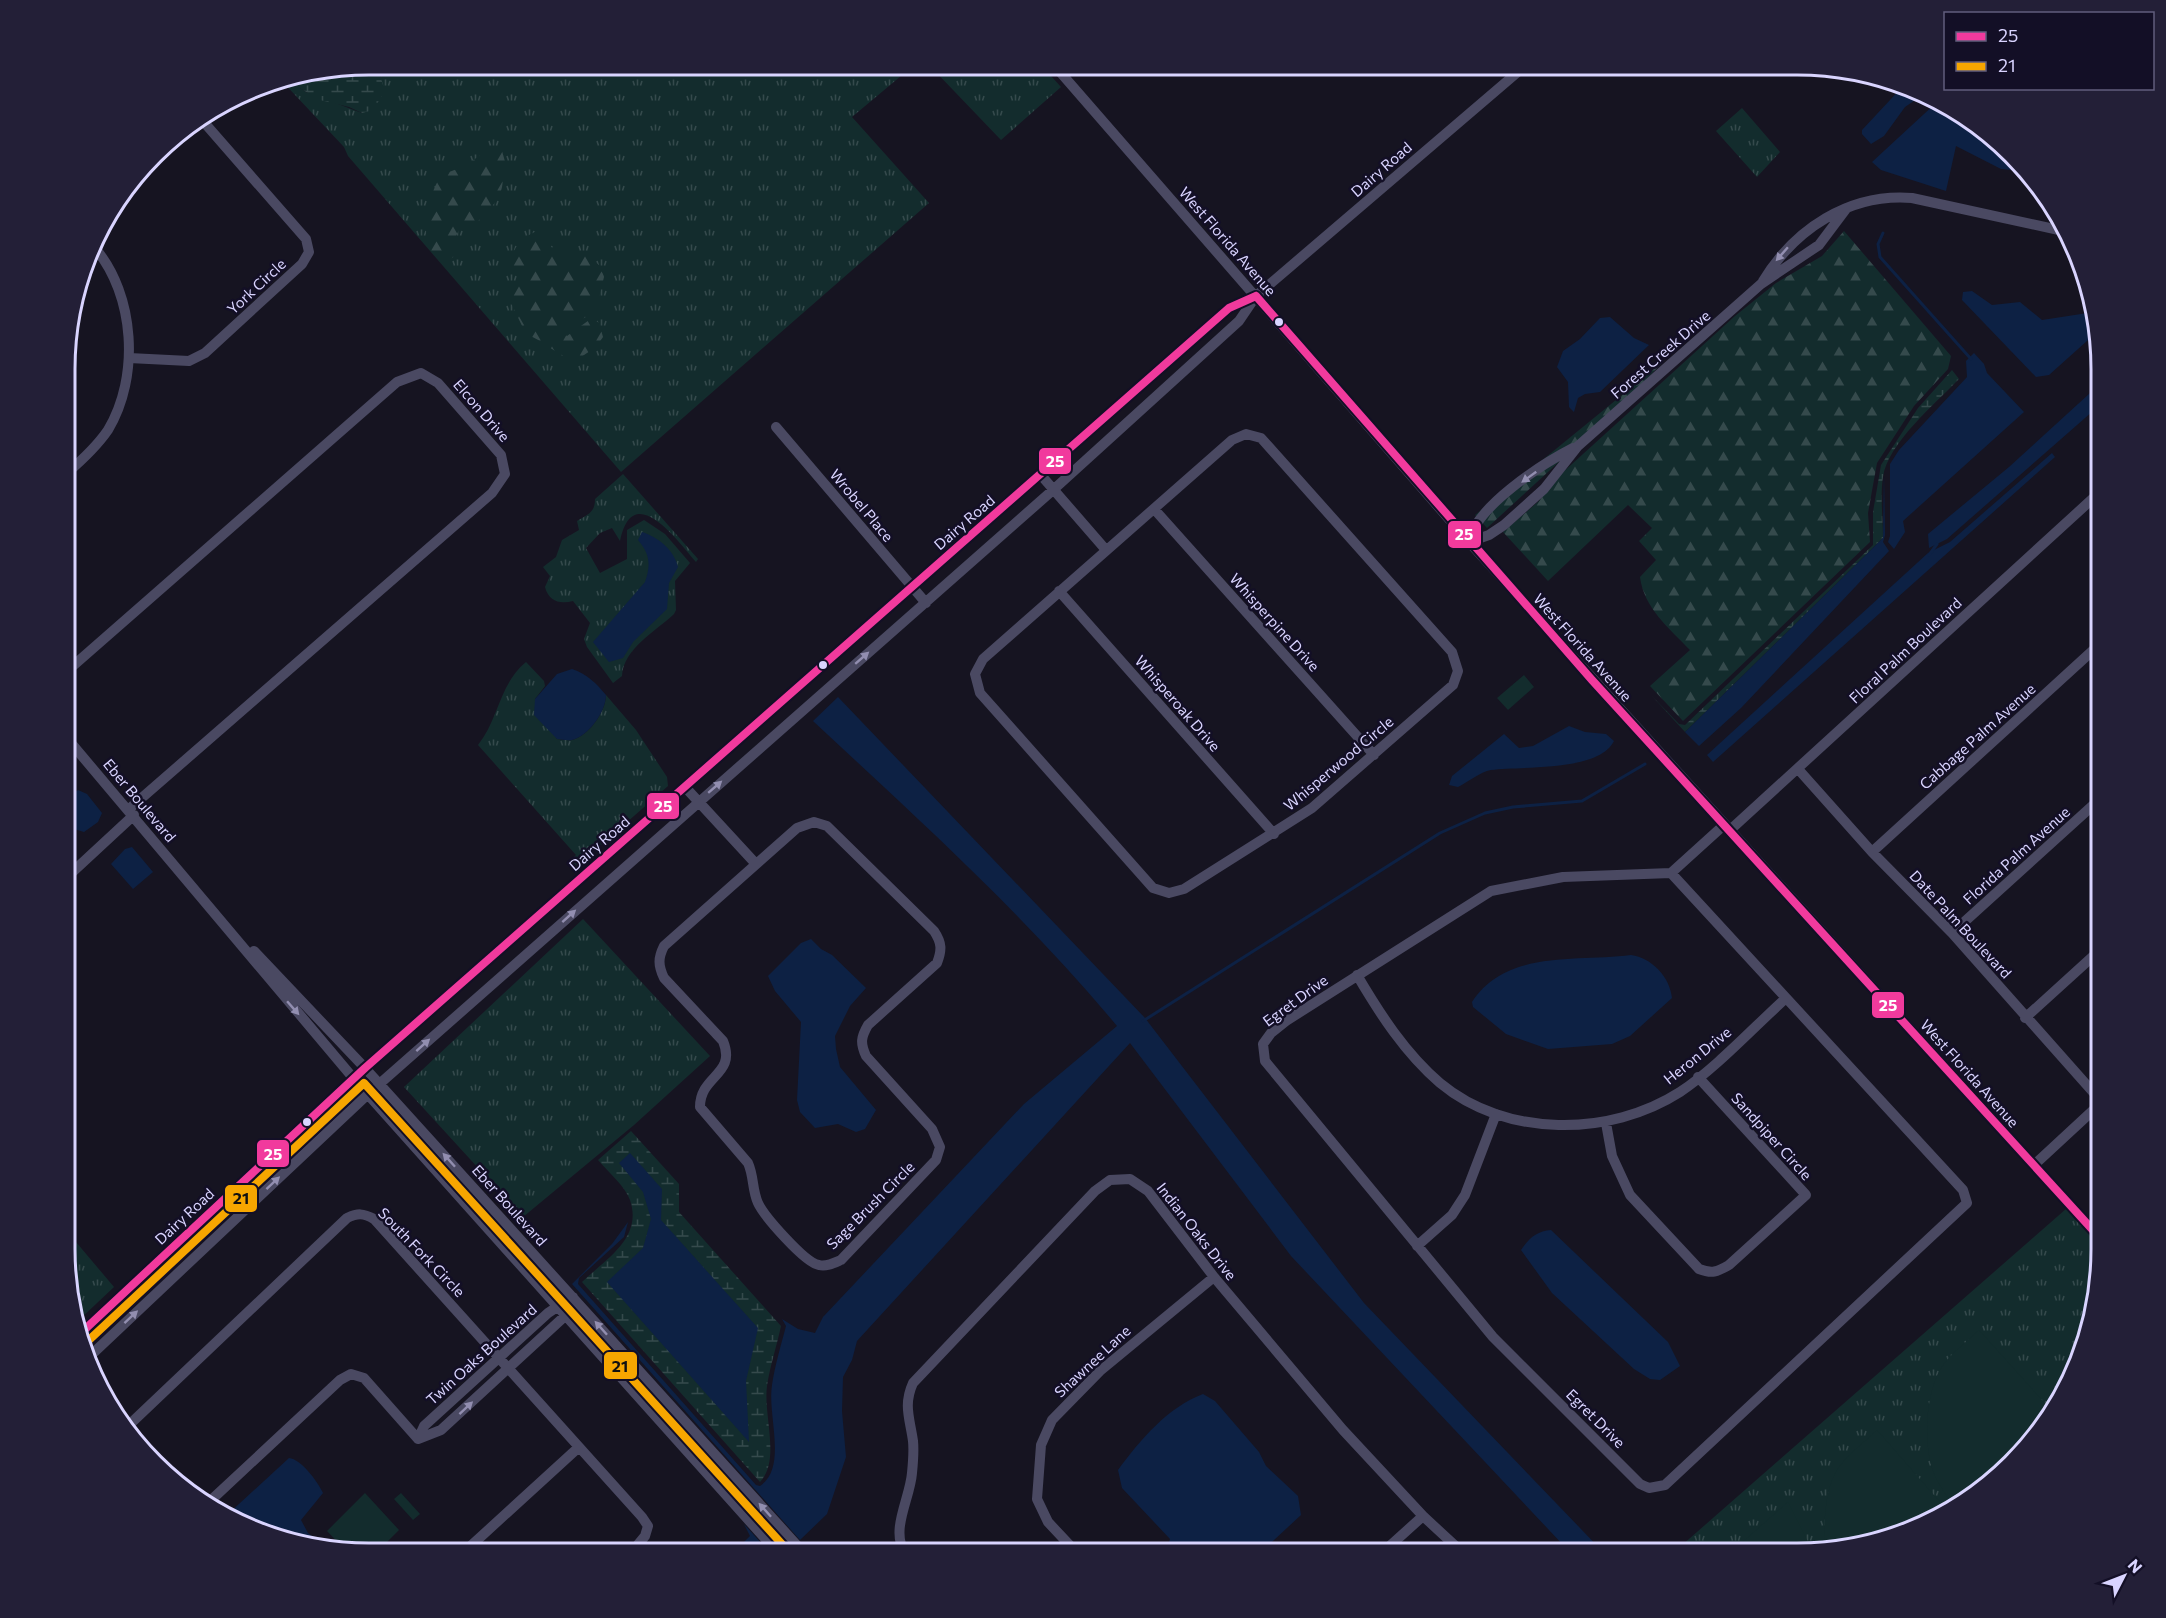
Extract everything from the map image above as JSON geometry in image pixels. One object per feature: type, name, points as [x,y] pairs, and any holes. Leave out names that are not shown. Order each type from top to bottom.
[{"type":"street","name":"West Florida Avenue","points":[[1063,75],[1469,542],[2091,1228]]},
{"type":"street","name":"Dairy Road","points":[[94,1352],[379,1084],[1053,490],[1239,321],[1256,296],[1514,75]]},
{"type":"street","name":"York Circle","points":[[129,358],[189,361],[205,353],[302,264],[309,252],[306,239],[205,124]]},
{"type":"street","name":"Forest Creek Drive","points":[[1761,284],[1778,257],[1797,237],[1864,200],[1880,197],[1912,198],[2056,229]]},
{"type":"street","name":"Forest Creek Drive","points":[[1469,542],[1489,535],[1528,504],[1544,489],[1578,446],[1761,284],[1820,245],[1846,209]]},
{"type":"street","points":[[1797,237],[1810,253]]},
{"type":"street","points":[[75,466],[107,430],[123,395],[129,358],[126,323],[118,288],[98,254]]},
{"type":"street","name":"Dairy Road","points":[[86,1328],[365,1068],[1229,308],[1256,296]]},
{"type":"street","name":"Elcon Drive","points":[[75,664],[397,382],[421,373],[438,382],[501,455],[505,474],[492,494],[131,812],[75,869]]},
{"type":"street","name":"Wrobel Place","points":[[776,427],[926,603]]},
{"type":"street","name":"Whisperwood Circle","points":[[1246,434],[1261,438],[1452,652],[1458,671],[1453,685],[1312,808],[1274,834],[1185,889],[1169,893],[1154,888],[980,693],[975,674],[983,659],[1106,550],[1232,440],[1246,434]]},
{"type":"street","name":"Forest Creek Drive","points":[[1469,542],[1471,532],[1488,510],[1557,456],[1578,446]]},
{"type":"street","points":[[1041,474],[1106,550]]},
{"type":"street","name":"Floral Palm Boulevard","points":[[1726,828],[1798,769],[2091,500]]},
{"type":"street","name":"Whisperpine Drive","points":[[1154,509],[1374,755]]},
{"type":"street","name":"Whisperoak Drive","points":[[1059,591],[1274,834]]},
{"type":"street","name":"Cabbage Palm Avenue","points":[[1872,852],[2091,652]]},
{"type":"street","name":"Eber Boulevard","points":[[75,748],[354,1079],[769,1543]]},
{"type":"street","name":"Date Palm Boulevard","points":[[1798,769],[1872,852],[1952,933],[2091,1091]]},
{"type":"street","points":[[685,787],[756,864]]},
{"type":"street","name":"Florida Palm Avenue","points":[[1952,933],[2091,807]]},
{"type":"street","name":"Sage Brush Circle","points":[[814,822],[827,826],[940,940],[942,950],[937,963],[868,1025],[862,1035],[861,1045],[866,1056],[932,1129],[940,1147],[936,1160],[841,1260],[831,1264],[818,1265],[807,1260],[763,1211],[757,1200],[753,1172],[748,1163],[700,1107],[705,1086],[726,1062],[727,1052],[723,1041],[664,978],[659,968],[659,957],[664,946],[756,864],[804,824],[814,822]]},
{"type":"street","points":[[1671,873],[1726,828]]},
{"type":"street","name":"Egret Drive","points":[[1671,873],[1963,1191],[1967,1203],[1665,1485],[1649,1488],[1640,1485],[1493,1337],[1265,1061],[1263,1044],[1271,1033],[1357,975],[1491,891],[1563,877],[1671,873]]},
{"type":"street","name":"Eber Boulevard","points":[[189,882],[365,1068],[795,1543]]},
{"type":"street","points":[[2025,1018],[2091,958]]},
{"type":"street","name":"Heron Drive","points":[[1357,975],[1384,1020],[1403,1045],[1440,1083],[1461,1097],[1496,1114],[1548,1125],[1606,1123],[1642,1112],[1680,1091],[1698,1077],[1786,998]]},
{"type":"street","name":"Sandpiper Circle","points":[[1606,1123],[1612,1156],[1630,1195],[1699,1269],[1710,1274],[1718,1271],[1729,1265],[1806,1195],[1698,1077]]},
{"type":"street","points":[[2034,1165],[2091,1111]]},
{"type":"street","points":[[1417,1246],[1452,1215],[1465,1195],[1496,1114]]},
{"type":"street","name":"Indian Oaks Drive","points":[[900,1543],[898,1538],[912,1473],[913,1442],[906,1410],[908,1395],[913,1383],[1095,1191],[1110,1180],[1130,1179],[1148,1191],[1214,1277],[1342,1430],[1423,1516],[1452,1543]]},
{"type":"street","name":"South Fork Circle","points":[[132,1423],[347,1218],[357,1214],[374,1219],[500,1356],[648,1526],[645,1536],[639,1543]]},
{"type":"street","name":"Shawnee Lane","points":[[1068,1543],[1048,1522],[1038,1499],[1041,1445],[1052,1420],[1100,1371],[1214,1277]]},
{"type":"street","name":"Twin Oaks Boulevard","points":[[418,1439],[424,1426],[500,1356],[557,1307],[573,1297]]},
{"type":"street","name":"Twin Oaks Boulevard","points":[[418,1439],[441,1430],[509,1368],[565,1316],[573,1297]]},
{"type":"street","points":[[213,1499],[340,1380],[351,1374],[364,1378],[418,1439]]},
{"type":"street","points":[[473,1543],[579,1447]]},
{"type":"street","points":[[1393,1543],[1423,1516]]},
{"type":"green space","points":[[382,75],[902,75],[852,117],[929,203],[621,472],[348,156],[344,147],[287,87],[295,85],[306,92],[362,113]]},
{"type":"green space","points":[[382,75],[381,79],[385,91],[373,110],[362,113],[349,107],[320,100],[294,85],[330,78]]},
{"type":"green space","points":[[632,75],[649,75],[641,79]]},
{"type":"green space","points":[[939,75],[1050,75],[1061,87],[1001,140]]},
{"type":"green space","points":[[1742,108],[1780,152],[1757,177],[1716,131]]},
{"type":"green space","points":[[492,149],[502,151],[506,165],[498,198],[473,226],[470,223],[459,231],[455,239],[463,246],[462,252],[450,259],[434,254],[426,245],[427,226],[431,198],[438,181],[443,173],[464,166]]},
{"type":"green space","points":[[540,230],[559,253],[571,256],[575,251],[584,251],[602,268],[604,277],[597,303],[586,317],[561,331],[567,336],[592,318],[599,323],[603,337],[596,347],[575,361],[526,334],[511,303],[518,278],[511,263],[512,256],[526,237]]},
{"type":"green space","points":[[1844,231],[1951,356],[1948,369],[1914,406],[1877,463],[1868,513],[1870,542],[1683,721],[1650,686],[1690,650],[1652,608],[1642,588],[1640,577],[1656,560],[1639,541],[1652,528],[1628,505],[1548,581],[1503,532],[1539,501],[1561,474],[1735,316],[1776,283],[1822,256]]},
{"type":"green space","points":[[1665,360],[1622,404],[1487,528],[1475,515]]},
{"type":"green space","points":[[1952,370],[1959,379],[1914,425],[1887,464],[1882,492],[1883,538],[1685,732],[1651,695],[1679,724],[1685,725],[1873,545],[1873,512],[1881,465],[1918,408]]},
{"type":"green space","points":[[623,474],[698,559],[696,562],[667,529],[645,515],[635,515],[626,523],[620,541],[612,528],[600,533],[586,548],[600,573],[627,559],[627,530],[644,520],[665,534],[690,563],[675,581],[676,610],[674,614],[634,649],[624,666],[622,676],[613,683],[587,647],[584,639],[590,623],[573,601],[559,602],[549,596],[545,587],[550,576],[543,567],[556,557],[562,540],[579,530],[577,521],[588,515],[595,504],[595,499]]},
{"type":"green space","points":[[526,662],[544,681],[545,686],[535,699],[557,739],[572,740],[584,734],[600,715],[606,695],[636,730],[667,777],[668,786],[576,867],[570,860],[576,855],[478,745],[491,724],[504,691]]},
{"type":"green space","points":[[1524,675],[1534,687],[1508,710],[1497,698]]},
{"type":"green space","points":[[583,919],[710,1056],[634,1125],[523,1217],[404,1087]]},
{"type":"green space","points":[[631,1131],[679,1184],[679,1212],[781,1326],[767,1386],[769,1462],[760,1482],[582,1282],[620,1247],[631,1226],[633,1213],[628,1195],[598,1160]]},
{"type":"green space","points":[[2066,1209],[2091,1237],[2085,1307],[2069,1362],[2061,1379],[2042,1413],[2018,1443],[1991,1470],[1961,1494],[1910,1521],[1855,1537],[1797,1543],[1684,1543]]},
{"type":"green space","points":[[75,1241],[114,1287],[83,1316],[78,1288]]},
{"type":"green space","points":[[1979,1330],[2047,1405],[2005,1457],[1950,1501],[1931,1465],[1927,1429],[1929,1404],[1935,1380],[1943,1364]]},
{"type":"green space","points":[[1877,1430],[1942,1505],[1910,1521],[1873,1533],[1826,1541],[1826,1508],[1830,1485],[1847,1457]]},
{"type":"green space","points":[[365,1493],[399,1530],[386,1543],[336,1541],[327,1531]]},
{"type":"green space","points":[[401,1493],[420,1514],[413,1520],[394,1499]]},
{"type":"green space","points":[[1788,1502],[1808,1542],[1797,1543],[1741,1543]]},
{"type":"water","points":[[1897,93],[1916,100],[1905,107],[1884,136],[1871,144],[1862,134],[1862,130]]},
{"type":"water","points":[[1931,107],[1961,124],[2014,170],[2001,169],[1956,146],[1946,191],[1881,170],[1872,162]]},
{"type":"water","points":[[1972,291],[1992,305],[2020,302],[2042,320],[2085,313],[2089,339],[2049,375],[2036,377],[1962,300],[1963,292]]},
{"type":"water","points":[[1610,317],[1634,338],[1649,345],[1600,392],[1585,394],[1578,398],[1574,412],[1569,407],[1568,382],[1557,367],[1563,351],[1580,339],[1600,318]]},
{"type":"water","points":[[1974,353],[1984,364],[1987,373],[2024,412],[1903,521],[1905,532],[1894,549],[1888,542],[1890,536],[1890,464],[1899,450],[1967,377],[1966,361]]},
{"type":"water","points":[[2091,392],[2091,413],[1947,539],[1929,548],[1928,534],[2009,467]]},
{"type":"water","points":[[2052,453],[2055,457],[1713,762],[1707,755],[1928,553],[1950,542]]},
{"type":"water","points":[[1884,474],[1885,535],[1883,542],[1889,551],[1741,708],[1699,746],[1685,732],[1883,538]]},
{"type":"water","points":[[642,532],[654,537],[664,545],[673,555],[678,567],[669,583],[667,609],[633,642],[623,658],[609,662],[593,642],[645,582],[649,565],[645,550],[638,540]]},
{"type":"water","points":[[572,669],[595,683],[606,695],[605,701],[600,715],[584,734],[572,740],[557,739],[534,715],[535,699],[557,674]]},
{"type":"water","points":[[838,697],[1145,1018],[1364,1303],[1594,1543],[1561,1543],[1291,1256],[1130,1043],[857,1341],[852,1360],[843,1377],[842,1411],[846,1457],[827,1514],[800,1540],[572,1284],[612,1244],[628,1222],[624,1237],[579,1278],[578,1284],[756,1485],[760,1486],[768,1477],[775,1454],[771,1397],[786,1326],[782,1319],[798,1329],[815,1333],[823,1317],[1024,1104],[1117,1026],[1082,985],[1008,907],[931,831],[813,721]]},
{"type":"water","points":[[1569,726],[1585,732],[1606,734],[1614,741],[1606,751],[1576,763],[1491,770],[1458,787],[1449,785],[1452,776],[1504,734],[1519,748],[1533,746]]},
{"type":"water","points":[[78,790],[87,794],[102,813],[98,822],[84,832],[75,829],[75,792]]},
{"type":"water","points":[[132,847],[153,872],[133,889],[111,864],[125,849]]},
{"type":"water","points":[[811,939],[821,949],[832,955],[866,988],[850,1006],[835,1036],[840,1067],[876,1110],[865,1129],[856,1132],[838,1124],[815,1128],[800,1112],[797,1100],[801,1022],[775,991],[768,976],[801,943]]},
{"type":"water","points":[[1631,955],[1646,960],[1659,970],[1668,983],[1672,998],[1630,1036],[1612,1044],[1548,1049],[1506,1034],[1473,1007],[1472,1002],[1486,985],[1504,973],[1523,966],[1544,961]]},
{"type":"water","points":[[630,1153],[662,1189],[661,1220],[758,1328],[746,1381],[749,1442],[607,1282],[643,1248],[651,1219],[643,1192],[619,1163]]},
{"type":"water","points":[[1551,1230],[1668,1342],[1680,1366],[1660,1380],[1650,1379],[1634,1369],[1552,1293],[1521,1250],[1534,1236]]},
{"type":"water","points":[[1203,1394],[1215,1401],[1259,1452],[1266,1466],[1298,1496],[1301,1515],[1271,1543],[1169,1543],[1170,1539],[1122,1488],[1118,1470],[1156,1426],[1190,1400]]},
{"type":"water","points":[[289,1458],[304,1467],[323,1493],[301,1520],[308,1533],[314,1537],[256,1521],[233,1510]]},
{"type":"water","points":[[744,1524],[761,1543],[743,1543],[750,1536]]},
{"type":"waterway","points":[[1883,233],[1878,244],[1880,257],[1971,359]]},
{"type":"waterway","points":[[1929,555],[1937,544]]},
{"type":"waterway","points":[[1143,1021],[1440,833],[1485,813],[1513,807],[1582,801],[1645,764]]},
{"type":"transit line","name":"25","points":[[1256,296],[1592,680],[2091,1228]]},
{"type":"transit line","name":"25","points":[[86,1328],[365,1068],[1229,308],[1256,296]]},
{"type":"transit line","name":"21","points":[[90,1339],[364,1083],[781,1543]]}]
